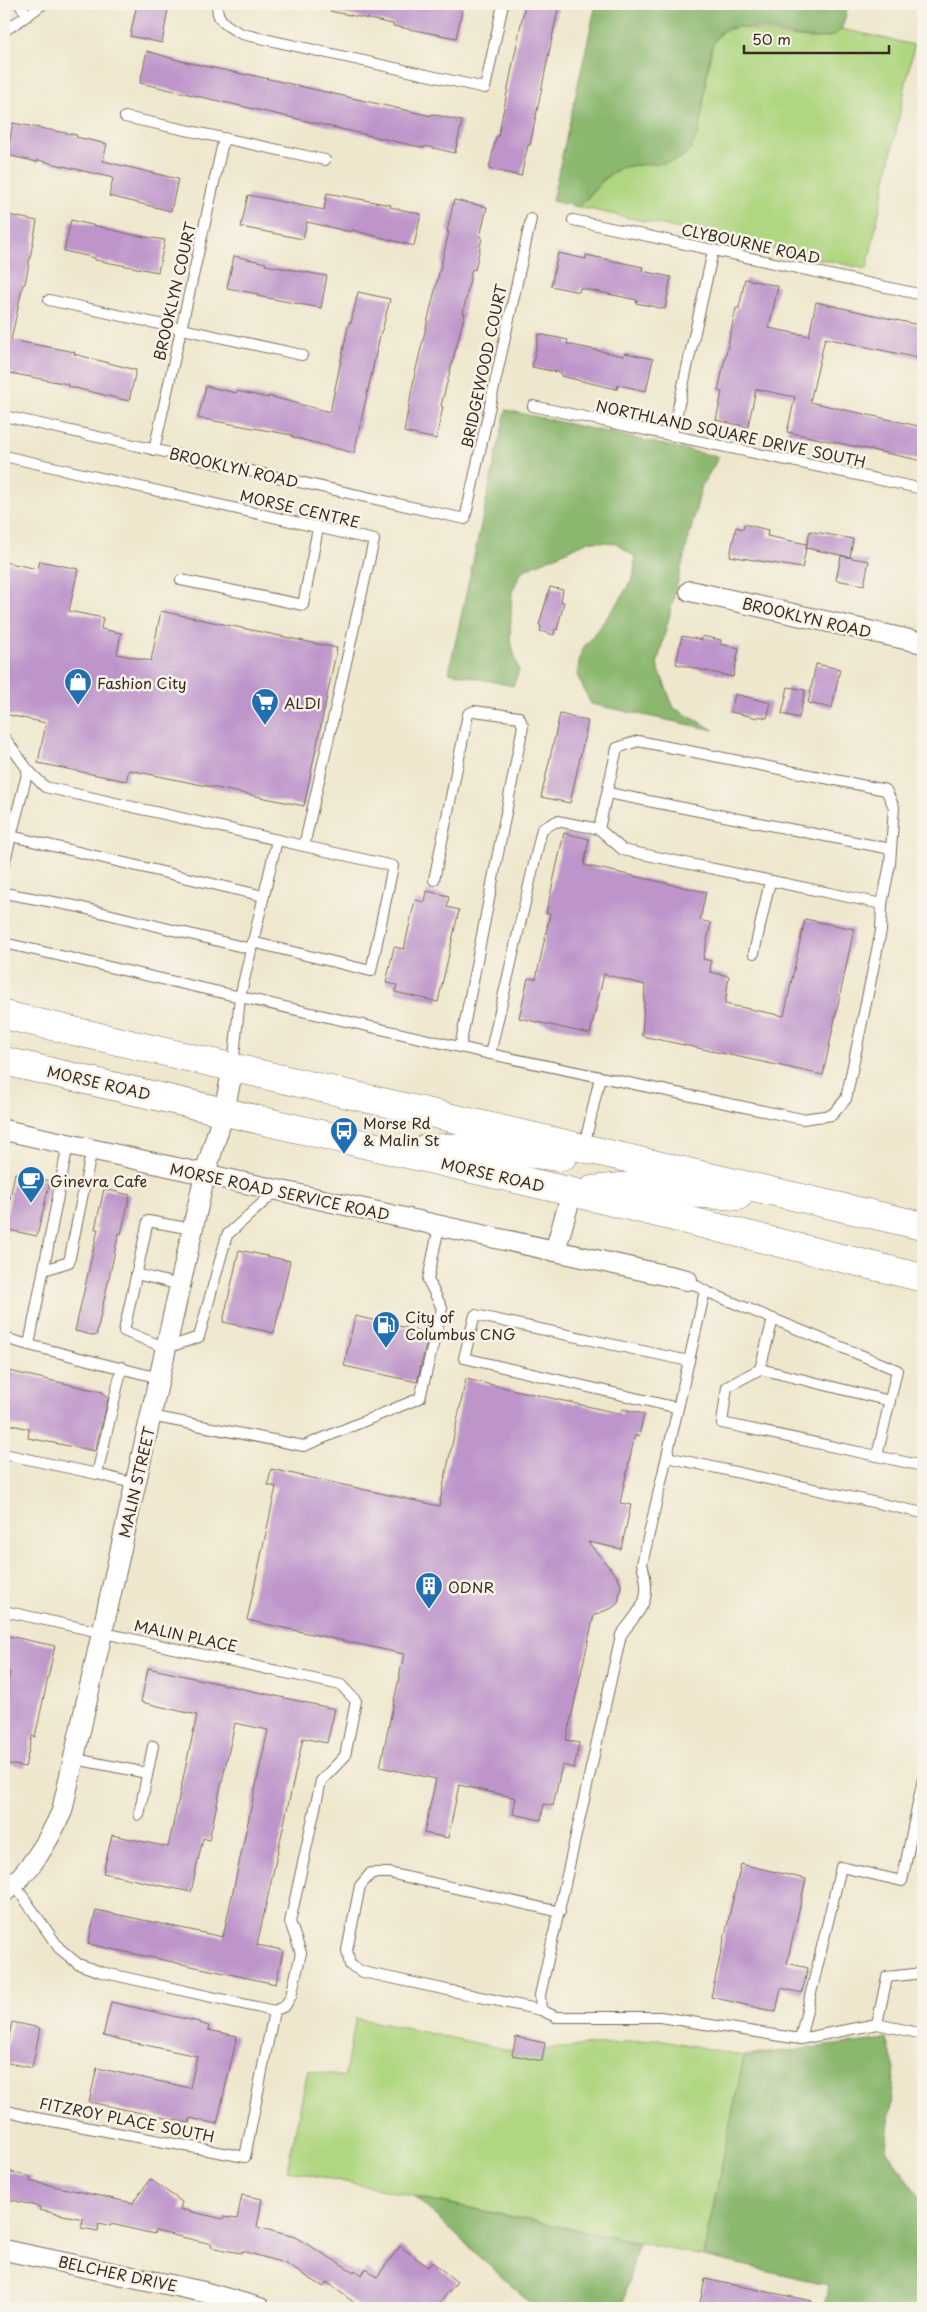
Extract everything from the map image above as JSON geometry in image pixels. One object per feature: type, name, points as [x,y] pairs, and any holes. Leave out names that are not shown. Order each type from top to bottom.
[{"type":"main road","points":[[4,1015],[300,1085],[584,1147],[923,1226]]},
{"type":"main road","name":"MORSE ROAD","points":[[4,1061],[572,1192],[923,1278]]},
{"type":"main road","points":[[389,1150],[466,1147],[561,1157],[584,1147]]},
{"type":"main road","points":[[572,1192],[630,1186],[685,1193],[812,1200]]},
{"type":"street","name":"BROOKLYN ROAD","points":[[690,591],[923,643]]},
{"type":"street","name":"MALIN STREET","points":[[9,1888],[33,1862],[51,1836],[62,1811],[192,1229],[205,1174],[224,1111],[233,1068]]},
{"type":"street","name":"MORSE ROAD SERVICE ROAD","points":[[4,1130],[687,1280]]},
{"type":"street","points":[[555,1251],[572,1192]]},
{"type":"street","name":"BELCHER DRIVE","points":[[4,2250],[204,2292],[260,2308]]},
{"type":"lane","points":[[19,4],[28,15]]},
{"type":"lane","points":[[4,31],[43,4]]},
{"type":"lane","points":[[218,4],[217,9],[225,26],[242,34],[485,88],[503,4]]},
{"type":"lane","points":[[125,117],[325,160]]},
{"type":"lane","name":"BROOKLYN COURT","points":[[154,450],[224,138]]},
{"type":"lane","name":"BRIDGEWOOD COURT","points":[[465,519],[531,219]]},
{"type":"lane","name":"CLYBOURNE ROAD","points":[[573,220],[923,295]]},
{"type":"lane","points":[[672,435],[713,250]]},
{"type":"lane","points":[[49,300],[302,355]]},
{"type":"lane","name":"NORTHLAND SQUARE DRIVE SOUTH","points":[[533,406],[923,489]]},
{"type":"lane","name":"BROOKLYN ROAD","points":[[4,416],[465,519]]},
{"type":"lane","name":"MORSE CENTRE","points":[[4,456],[374,540],[304,846]]},
{"type":"lane","points":[[181,580],[303,605],[318,528]]},
{"type":"lane","points":[[434,880],[468,714],[474,710],[519,717],[523,726],[460,1047]]},
{"type":"lane","points":[[4,737],[28,770],[45,787],[393,866],[371,971],[75,906],[4,893]]},
{"type":"lane","points":[[4,944],[600,1078],[802,1119],[832,1116],[846,1099],[882,931],[882,904],[891,849],[894,807],[886,790],[638,741],[617,748],[599,829]]},
{"type":"lane","points":[[4,864],[28,770]]},
{"type":"lane","points":[[608,793],[891,849]]},
{"type":"lane","points":[[490,1054],[542,829],[558,821],[599,829],[622,850],[882,904]]},
{"type":"lane","points":[[11,836],[263,896]]},
{"type":"lane","points":[[233,1068],[240,997],[277,840]]},
{"type":"lane","points":[[754,953],[770,880]]},
{"type":"lane","points":[[584,1147],[600,1078]]},
{"type":"lane","points":[[29,1345],[68,1144]]},
{"type":"lane","points":[[44,1270],[69,1262],[92,1149]]},
{"type":"lane","points":[[192,1229],[148,1220],[124,1331],[166,1348],[199,1337],[227,1235],[278,1190]]},
{"type":"lane","points":[[151,1416],[304,1446],[420,1398],[442,1308],[428,1280],[439,1226]]},
{"type":"lane","points":[[136,1274],[180,1285]]},
{"type":"lane","points":[[687,1280],[705,1291],[897,1370],[877,1456]]},
{"type":"lane","points":[[541,2010],[540,1995],[560,1912],[620,1635],[637,1616],[643,1605],[646,1578],[642,1564],[705,1291]]},
{"type":"lane","points":[[678,1408],[464,1358],[475,1315],[689,1361]]},
{"type":"lane","points":[[760,1369],[772,1319]]},
{"type":"lane","points":[[4,1338],[122,1366],[159,1378]]},
{"type":"lane","points":[[97,1474],[122,1366]]},
{"type":"lane","points":[[890,1401],[760,1369],[727,1387],[722,1423],[923,1466]]},
{"type":"lane","points":[[4,1454],[136,1484]]},
{"type":"lane","points":[[667,1457],[923,1513]]},
{"type":"lane","name":"MALIN PLACE","points":[[4,1610],[341,1685],[356,1701],[345,1756],[321,1782],[290,1922],[301,1953],[291,1996],[285,2006],[274,2011]]},
{"type":"lane","points":[[139,1815],[153,1746]]},
{"type":"lane","points":[[74,1759],[147,1773]]},
{"type":"lane","points":[[800,2040],[841,1868],[902,1881],[923,1779]]},
{"type":"lane","points":[[560,1912],[389,1873],[371,1873],[360,1886],[347,1950],[350,1965],[364,1972],[541,2010],[556,2017],[660,2017],[800,2040],[877,2024],[923,2034]]},
{"type":"lane","points":[[9,1888],[59,1948],[78,1964],[101,1972],[274,2011]]},
{"type":"lane","points":[[877,2024],[886,1977],[923,1972]]},
{"type":"lane","name":"FITZROY PLACE SOUTH","points":[[4,2110],[36,2118],[244,2157],[274,2011]]},
{"type":"green space","points":[[596,4],[848,4],[841,29],[832,36],[818,38],[801,37],[747,27],[732,28],[721,32],[714,41],[710,55],[699,127],[694,143],[686,154],[665,163],[617,169],[599,184],[579,207],[552,201]]},
{"type":"green space","points":[[737,27],[807,38],[833,35],[842,29],[914,45],[867,269],[579,207],[607,177],[622,167],[673,161],[698,135],[712,45],[721,32]]},
{"type":"green space","points":[[506,410],[719,457],[702,485],[657,665],[674,708],[714,730],[591,704],[577,675],[581,651],[620,600],[634,575],[635,557],[616,543],[589,541],[522,571],[512,592],[510,638],[519,671],[513,686],[449,672]]},
{"type":"green space","points":[[356,2018],[519,2052],[659,2039],[744,2056],[703,2256],[287,2170],[308,2070],[344,2077]]},
{"type":"green space","points":[[887,2039],[895,2069],[886,2149],[923,2202],[923,2308],[823,2308],[829,2285],[703,2256],[744,2056]]},
{"type":"green space","points":[[415,2197],[638,2243],[622,2308],[535,2308]]},
{"type":"building","points":[[137,4],[169,4],[162,43],[130,36]]},
{"type":"building","points":[[331,4],[454,4],[463,6],[456,38],[330,11]]},
{"type":"building","points":[[525,4],[559,4],[530,145],[528,145],[521,176],[489,169],[496,137],[498,137]]},
{"type":"building","points":[[147,51],[181,61],[431,116],[431,114],[462,121],[455,153],[425,146],[424,148],[140,83]]},
{"type":"building","points":[[13,123],[77,135],[76,137],[107,144],[103,161],[178,179],[171,211],[109,196],[113,178],[38,160],[37,162],[7,155]]},
{"type":"building","points":[[327,193],[391,205],[390,207],[421,214],[414,246],[352,230],[351,232],[307,222],[303,239],[241,227],[248,195],[324,210]]},
{"type":"building","points":[[454,200],[487,207],[475,270],[472,269],[463,313],[465,313],[441,406],[443,407],[436,439],[404,432],[415,373],[449,232],[447,232]]},
{"type":"building","points":[[4,214],[37,221],[25,284],[23,284],[11,340],[75,352],[74,354],[136,370],[129,401],[67,386],[68,384],[4,372]]},
{"type":"building","points":[[71,220],[134,235],[165,240],[158,272],[95,260],[95,258],[64,251]]},
{"type":"building","points":[[558,253],[586,259],[586,255],[643,267],[642,271],[671,277],[665,309],[636,303],[637,300],[580,288],[579,292],[551,286]]},
{"type":"building","points":[[234,256],[266,263],[265,265],[327,276],[321,308],[257,296],[258,294],[227,288]]},
{"type":"building","points":[[745,279],[778,286],[769,328],[809,336],[816,302],[923,326],[923,359],[825,338],[810,402],[923,427],[923,461],[787,432],[795,397],[756,389],[748,427],[716,420],[722,392],[718,391],[736,308],[739,308]]},
{"type":"building","points":[[358,292],[390,299],[354,453],[292,437],[292,435],[198,418],[206,386],[236,393],[237,391],[268,398],[268,396],[330,412],[349,322],[351,323]]},
{"type":"building","points":[[539,334],[568,340],[567,344],[624,356],[625,353],[653,359],[646,391],[618,385],[617,389],[607,387],[561,376],[562,373],[532,367]]},
{"type":"building","points":[[744,524],[768,530],[767,536],[807,544],[802,568],[730,556],[736,527],[743,529]]},
{"type":"building","points":[[810,531],[853,539],[850,557],[806,548]]},
{"type":"building","points":[[841,556],[869,561],[864,585],[836,580]]},
{"type":"building","points":[[40,561],[78,569],[69,611],[103,618],[101,629],[121,633],[117,654],[151,661],[161,611],[337,648],[304,806],[129,770],[126,781],[38,763],[46,723],[4,714],[4,562],[38,569]]},
{"type":"building","points":[[550,587],[563,590],[561,601],[564,602],[554,635],[540,631],[541,626],[539,625]]},
{"type":"building","points":[[682,636],[702,640],[702,636],[721,640],[720,644],[739,648],[733,677],[676,664]]},
{"type":"building","points":[[816,664],[840,669],[832,708],[808,703]]},
{"type":"building","points":[[788,687],[805,690],[799,718],[782,714]]},
{"type":"building","points":[[735,694],[771,703],[767,718],[731,712]]},
{"type":"building","points":[[560,714],[588,721],[570,803],[541,797]]},
{"type":"building","points":[[564,833],[589,839],[584,865],[706,892],[700,920],[711,923],[703,959],[711,961],[710,972],[729,976],[725,1004],[784,1016],[805,919],[854,929],[823,1075],[642,1036],[645,985],[604,974],[590,1034],[519,1018],[528,978],[536,979],[550,914],[546,914]]},
{"type":"building","points":[[427,891],[449,896],[447,907],[459,910],[438,1002],[395,992],[397,985],[386,983],[394,947],[404,949],[415,900],[425,902]]},
{"type":"building","points":[[15,1173],[50,1181],[37,1236],[4,1229]]},
{"type":"building","points":[[104,1189],[130,1195],[121,1234],[119,1233],[96,1336],[75,1331],[98,1229],[95,1229]]},
{"type":"building","points":[[239,1250],[290,1261],[274,1333],[223,1322]]},
{"type":"building","name":"City of Columbus CNG","points":[[355,1316],[429,1333],[417,1382],[344,1366]]},
{"type":"building","points":[[4,1370],[103,1392],[108,1399],[95,1451],[28,1438],[29,1429],[4,1423]]},
{"type":"building","name":"ODNR","points":[[466,1379],[622,1414],[623,1409],[644,1414],[639,1436],[635,1435],[620,1503],[631,1505],[621,1549],[588,1542],[619,1579],[621,1586],[618,1603],[612,1608],[594,1615],[566,1740],[579,1743],[574,1768],[562,1765],[553,1806],[544,1804],[541,1820],[513,1814],[516,1798],[459,1785],[448,1838],[424,1833],[436,1779],[380,1767],[404,1654],[247,1620],[276,1487],[268,1485],[271,1469],[439,1506]]},
{"type":"building","points":[[4,1635],[55,1646],[35,1737],[32,1736],[25,1767],[4,1763],[4,1702],[10,1672],[4,1671]]},
{"type":"building","points":[[148,1668],[335,1709],[327,1743],[303,1738],[257,1945],[283,1950],[276,1984],[88,1944],[96,1910],[223,1937],[268,1730],[235,1723],[209,1840],[203,1838],[191,1892],[103,1873],[112,1835],[168,1847],[197,1715],[141,1702]]},
{"type":"building","points":[[741,1864],[806,1879],[787,1963],[808,1968],[802,1993],[781,1988],[776,2012],[711,1997]]},
{"type":"building","points":[[111,2002],[199,2022],[209,2026],[208,2030],[237,2036],[217,2124],[190,2118],[189,2123],[89,2102],[97,2068],[190,2088],[197,2056],[103,2036]]},
{"type":"building","points":[[12,2022],[40,2028],[32,2068],[4,2062]]},
{"type":"building","points":[[516,2037],[545,2043],[542,2061],[512,2055]]},
{"type":"building","points":[[4,2170],[31,2177],[30,2181],[133,2203],[150,2179],[182,2202],[180,2209],[223,2219],[224,2217],[237,2219],[242,2195],[262,2199],[257,2227],[295,2237],[361,2275],[366,2268],[377,2277],[400,2246],[428,2267],[432,2262],[457,2282],[435,2308],[361,2308],[327,2282],[324,2287],[284,2263],[242,2251],[241,2253],[224,2250],[211,2247],[212,2244],[155,2231],[154,2234],[111,2224],[111,2226],[99,2223],[98,2231],[81,2228],[83,2219],[39,2210],[40,2207],[4,2198]]},
{"type":"building","points":[[705,2279],[812,2301],[811,2308],[699,2308]]},
{"type":"place","name":"Fashion City","points":[[78,706]]},
{"type":"place","name":"ALDI","points":[[265,726]]},
{"type":"place","name":"Morse Rd & Malin St","points":[[344,1155]]},
{"type":"place","name":"Ginevra Cafe","points":[[31,1204]]},
{"type":"place","name":"City of Columbus CNG","points":[[386,1349]]},
{"type":"place","name":"ODNR","points":[[429,1610]]}]
